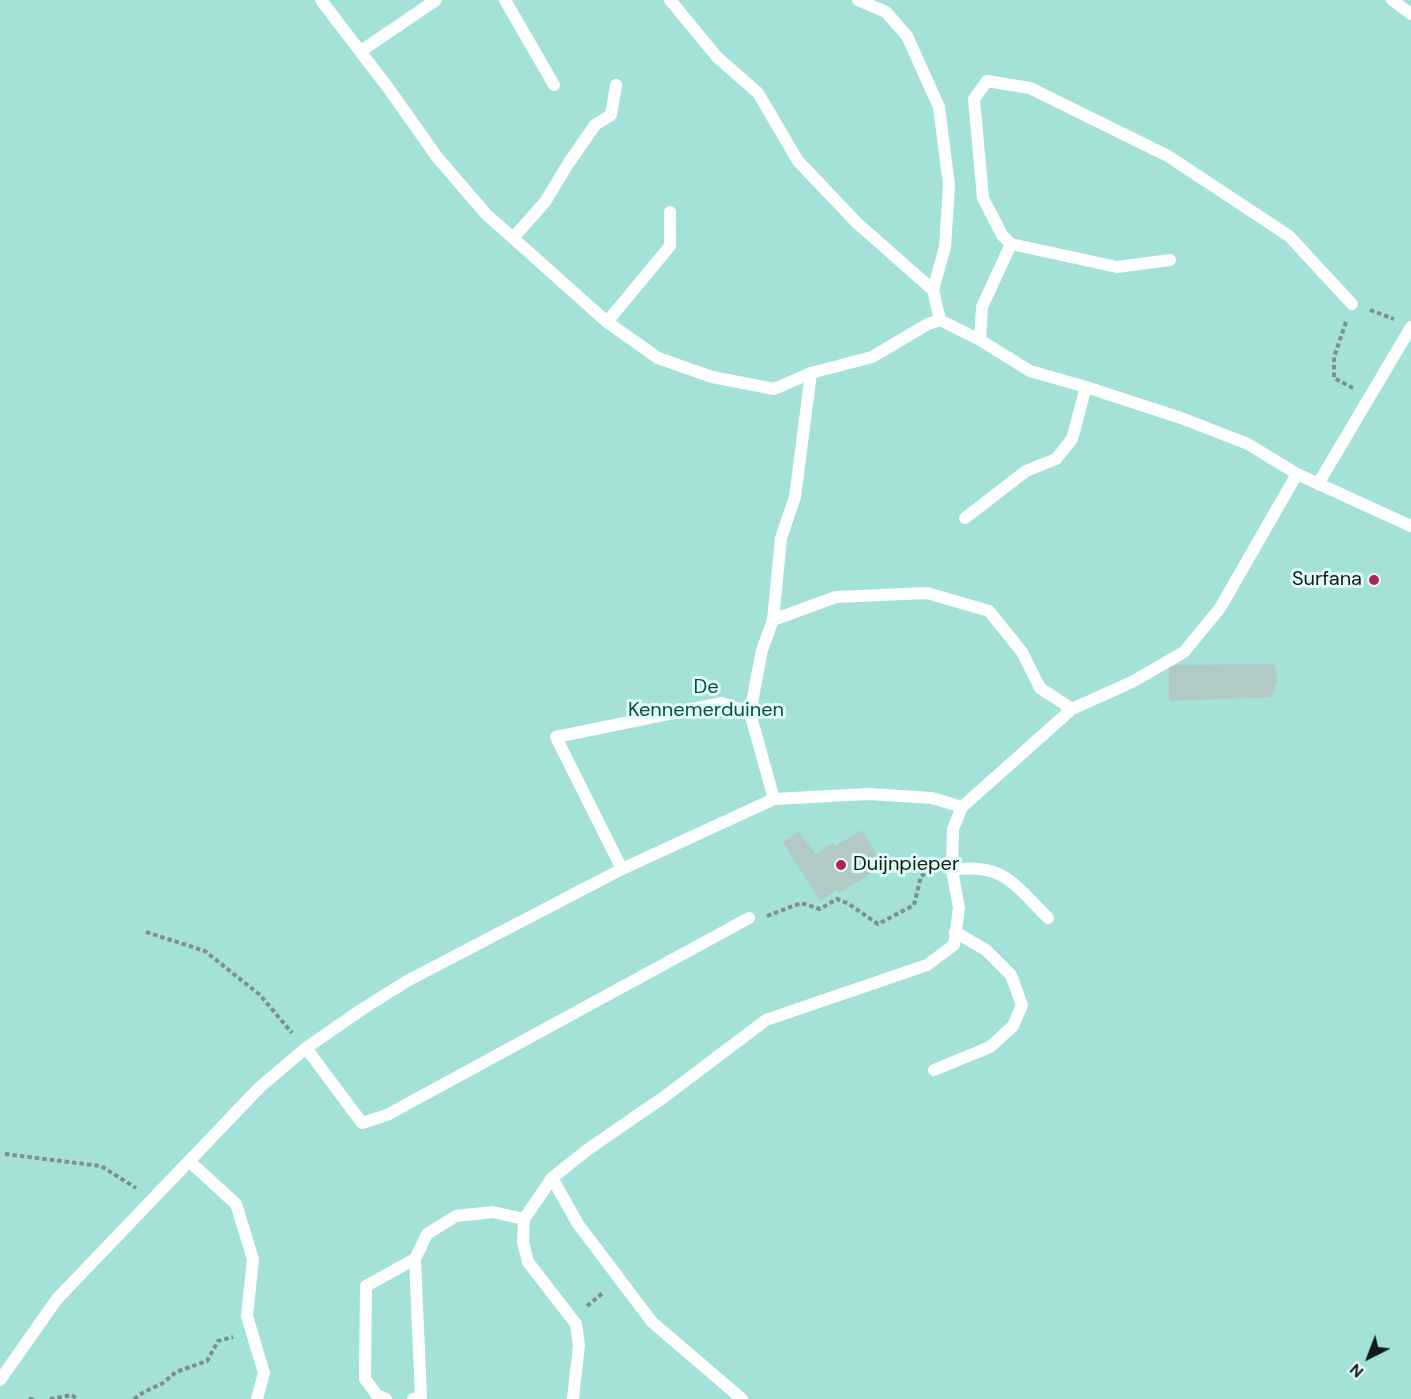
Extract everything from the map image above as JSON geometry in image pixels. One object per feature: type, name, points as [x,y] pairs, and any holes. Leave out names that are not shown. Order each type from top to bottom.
[{"type":"lane","points":[[321,0],[389,88],[437,157],[486,214],[607,322],[658,358],[712,378],[774,389],[811,374],[872,357],[928,324],[939,320],[980,340],[1030,371],[1181,418],[1248,444],[1297,474],[1411,526]]},
{"type":"lane","points":[[361,51],[436,0]]},
{"type":"lane","points":[[505,0],[554,85]]},
{"type":"lane","points":[[670,0],[717,57],[758,93],[798,160],[857,224],[933,290]]},
{"type":"lane","points":[[858,0],[886,12],[907,36],[939,107],[949,185],[945,247],[933,290],[939,320]]},
{"type":"lane","points":[[1392,0],[1410,11]]},
{"type":"lane","points":[[1170,260],[1117,267],[1011,244],[1002,235],[983,198],[974,99],[987,81],[1030,88],[1168,156],[1289,236],[1352,304]]},
{"type":"lane","points":[[513,238],[545,202],[595,125],[611,116],[616,85]]},
{"type":"lane","points":[[607,322],[670,246],[670,212]]},
{"type":"lane","points":[[980,340],[982,307],[1011,244]]},
{"type":"lane","points":[[1318,484],[1410,328]]},
{"type":"lane","points":[[774,799],[750,713],[762,650],[773,620],[781,538],[795,498],[811,374]]},
{"type":"lane","points":[[965,518],[1026,471],[1056,459],[1072,440],[1086,387]]},
{"type":"lane","points":[[573,1399],[579,1345],[576,1324],[528,1262],[523,1242],[524,1219],[552,1178],[766,1020],[927,964],[954,945],[959,908],[952,864],[953,829],[962,807],[1072,709],[1132,682],[1184,652],[1220,608],[1297,474]]},
{"type":"lane","points":[[773,620],[836,597],[927,593],[989,611],[1022,652],[1040,688],[1072,709]]},
{"type":"lane","points":[[622,869],[556,737],[722,703],[750,713]]},
{"type":"lane","points":[[0,1380],[57,1299],[260,1087],[306,1048],[407,981],[622,869],[774,799],[869,794],[932,798],[962,807]]},
{"type":"lane","points":[[952,864],[996,871],[1017,887],[1048,918]]},
{"type":"lane","points":[[306,1048],[362,1123],[387,1115],[749,918]]},
{"type":"lane","points":[[934,1070],[990,1047],[1013,1026],[1022,1005],[1011,975],[986,950],[956,932]]},
{"type":"lane","points":[[189,1161],[236,1204],[253,1260],[247,1316],[264,1373],[257,1399]]},
{"type":"lane","points":[[552,1178],[578,1224],[652,1322],[742,1399]]},
{"type":"lane","points":[[413,1399],[421,1397],[415,1259],[426,1234],[456,1216],[493,1212],[524,1219]]},
{"type":"lane","points":[[386,1399],[377,1395],[365,1379],[366,1286],[415,1259]]},
{"type":"path","points":[[1369,398],[1335,378],[1334,357],[1352,304],[1392,318],[1410,328]]},
{"type":"path","points":[[749,918],[773,915],[801,903],[820,909],[837,899],[849,904],[878,924],[914,905],[921,876],[952,864]]},
{"type":"path","points":[[146,932],[205,951],[260,995],[306,1048]]},
{"type":"path","points":[[5,1154],[102,1166],[155,1199]]},
{"type":"path","points":[[573,1319],[620,1280]]},
{"type":"path","points":[[134,1399],[176,1372],[207,1361],[219,1341],[251,1331]]},
{"type":"path","points":[[50,1399],[72,1395],[77,1399]]},
{"type":"path","points":[[29,1399],[35,1399]]},
{"type":"green space","name":"De Kennemerduinen","points":[[0,0],[1411,0],[1411,1399],[0,1399]]},
{"type":"building","points":[[1273,664],[1278,678],[1272,697],[1169,701],[1169,665]]},
{"type":"building","name":"Duijnpieper","points":[[862,830],[884,866],[839,893],[837,890],[820,901],[783,842],[799,831],[815,854],[833,843],[835,846]]},
{"type":"place","name":"Surfana","points":[[1374,580]]},
{"type":"place","name":"Duijnpieper","points":[[841,865]]}]
